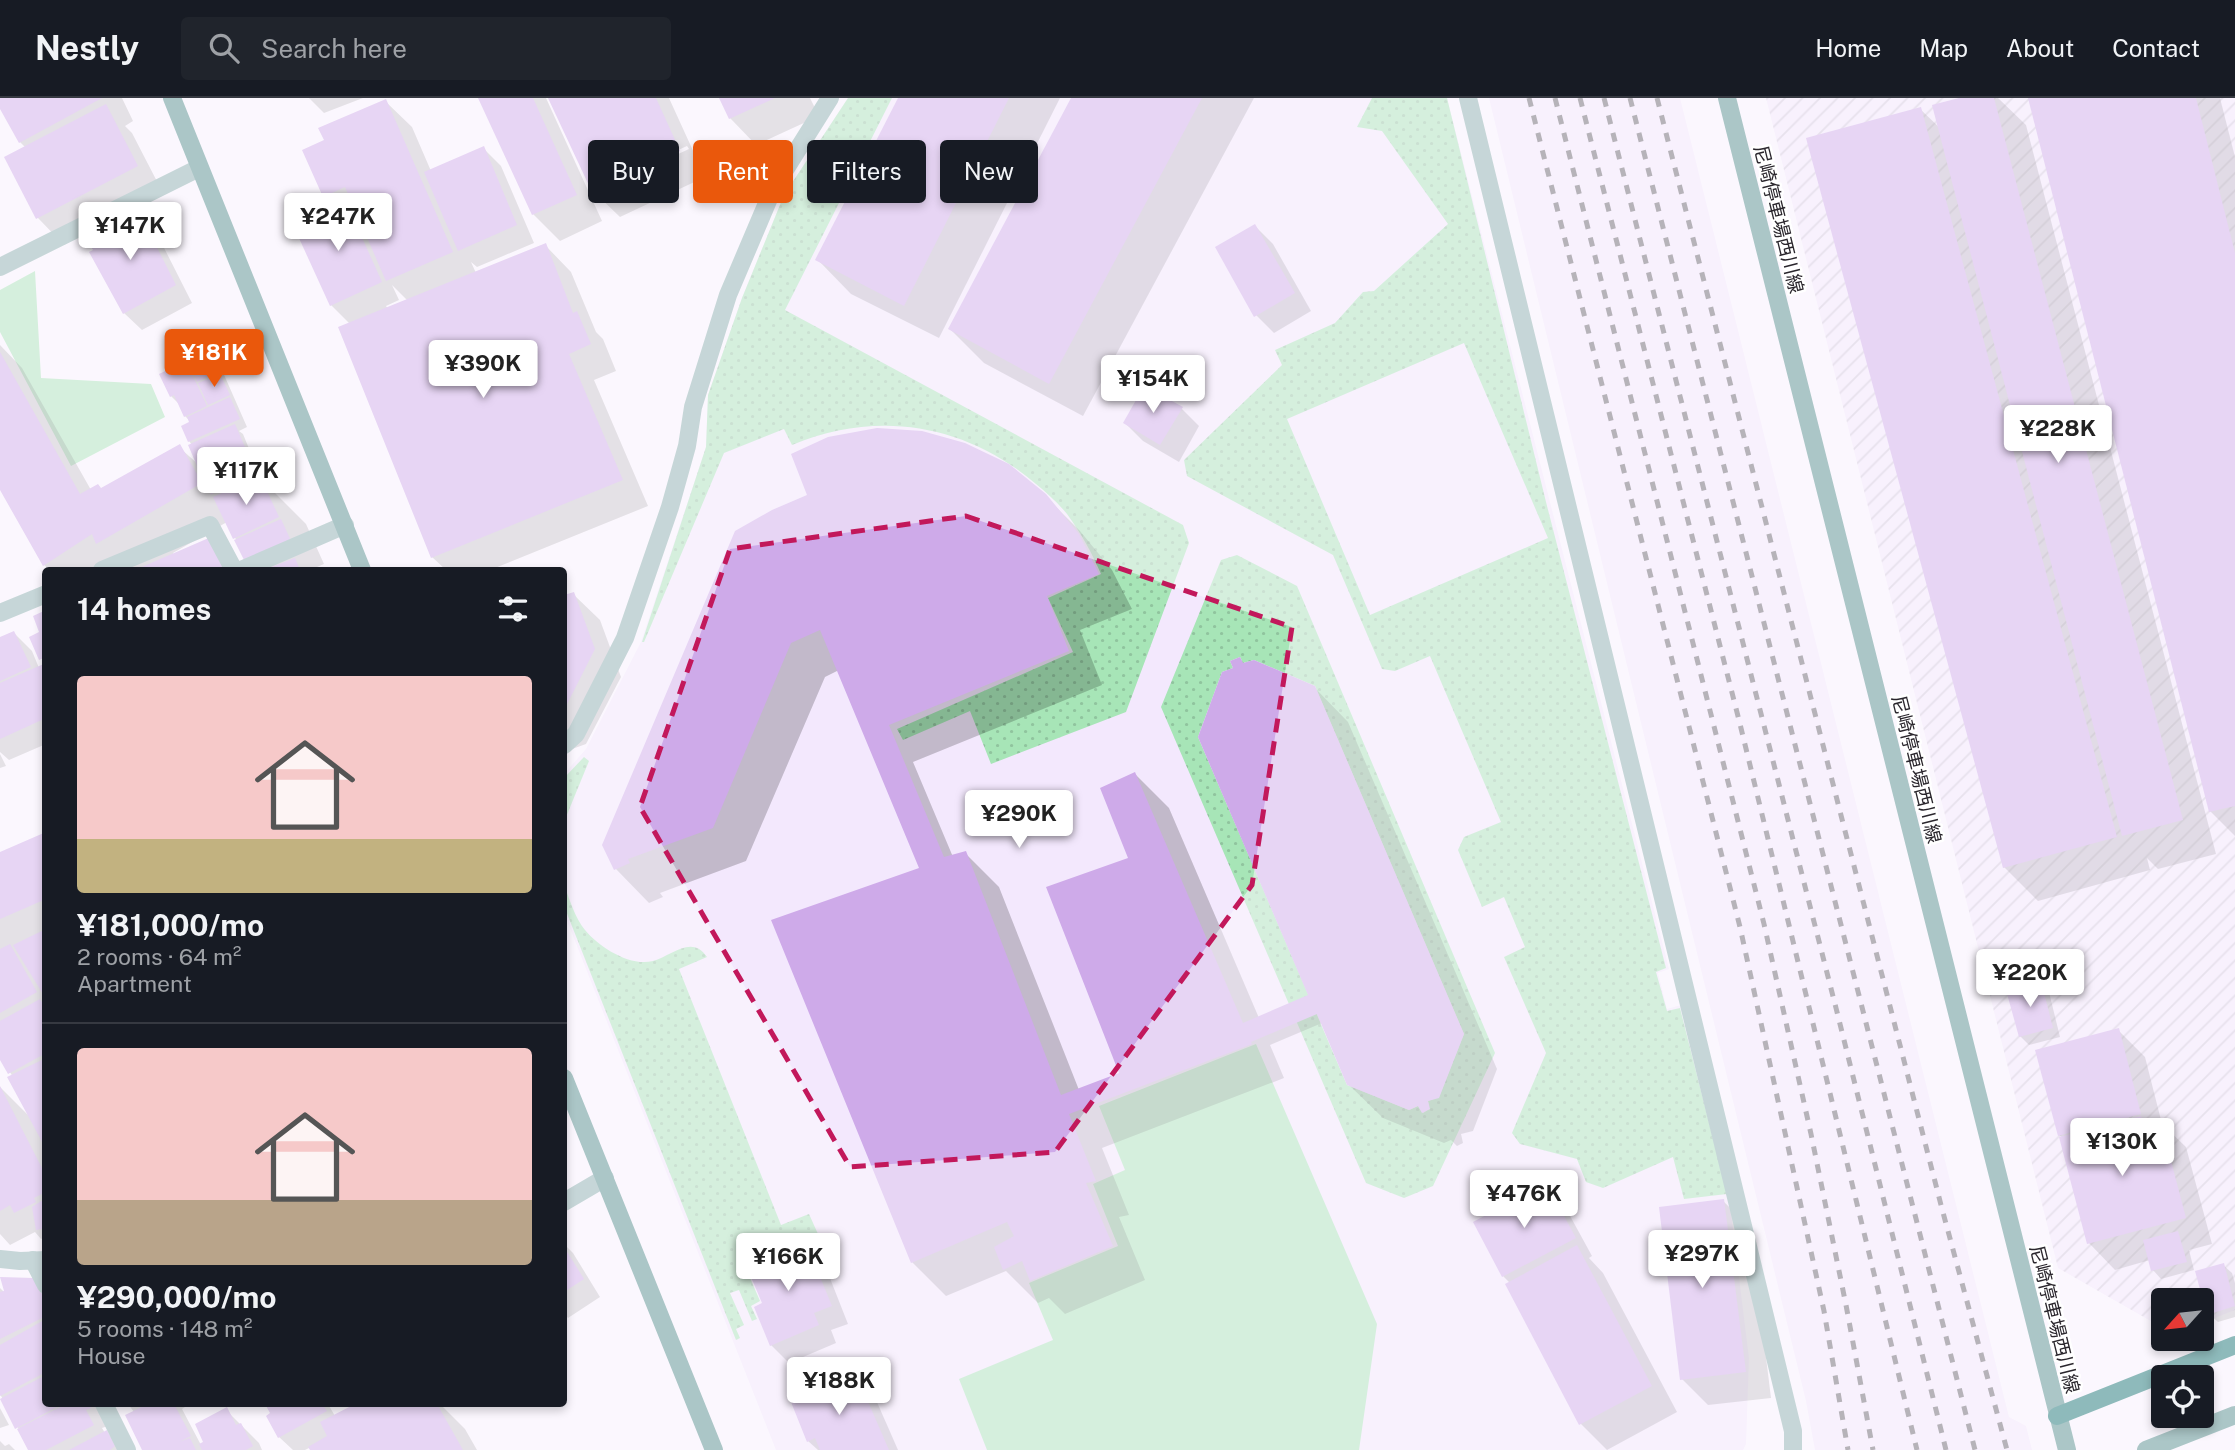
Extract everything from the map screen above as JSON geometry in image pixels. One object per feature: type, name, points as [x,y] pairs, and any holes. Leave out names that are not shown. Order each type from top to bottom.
[{"type":"main road","points":[[172,98],[361,567]]},
{"type":"main road","name":"尼崎停車場西川線","points":[[1727,98],[2067,1450]]},
{"type":"main road","points":[[567,1086],[714,1450]]},
{"type":"main road","points":[[2057,1416],[2235,1345]]},
{"type":"main road","points":[[2146,1450],[2235,1415]]},
{"type":"street","points":[[567,742],[576,734],[625,638],[670,507],[687,446],[693,407],[728,295],[773,189],[830,98]]},
{"type":"street","points":[[1468,98],[1793,1431],[1793,1450]]},
{"type":"street","points":[[0,267],[199,167]]},
{"type":"street","points":[[109,567],[210,525],[232,567]]},
{"type":"street","points":[[248,567],[345,525]]},
{"type":"street","points":[[0,613],[42,596]]},
{"type":"street","points":[[567,1200],[604,1178]]},
{"type":"street","points":[[0,1259],[39,1260]]},
{"type":"street","points":[[106,1407],[127,1450]]},
{"type":"highlighted area","points":[[966,516],[1292,627],[1252,885],[1055,1152],[850,1167],[640,807],[730,549]]},
{"type":"shaded area","points":[[848,98],[1447,98],[1669,969],[1658,973],[1667,1009],[1681,1005],[1729,1196],[1749,1358],[1746,1444],[1743,1450],[776,1450],[567,921],[567,771],[586,749],[641,642],[706,447],[708,395],[742,298],[781,203],[793,203],[793,181],[807,160],[807,203],[926,203],[926,140],[820,140]]},
{"type":"shaded area","points":[[1489,98],[1680,98],[2009,1417],[2026,1426],[2032,1450],[1815,1450],[1806,1401]]},
{"type":"shaded area","points":[[1766,98],[2235,98],[2235,1310],[2214,1318],[2214,1288],[2151,1288],[2151,1321],[2058,1268]]},
{"type":"green space","points":[[848,98],[892,98],[871,140],[820,140]]},
{"type":"green space","points":[[1372,98],[1447,98],[1546,502],[1666,968],[1656,972],[1667,1011],[1680,1008],[1727,1194],[1684,1199],[1673,1157],[1603,1188],[1586,1182],[1577,1159],[1520,1144],[1512,1133],[1546,1053],[1504,957],[1525,947],[1504,897],[1482,907],[1458,850],[1464,837],[1501,822],[1430,656],[1395,671],[1382,669],[1333,555],[1187,476],[1184,460],[1282,365],[1275,350],[1335,323],[1363,292],[1374,291],[1448,224],[1382,131],[1357,127]],"holes":[[[1464,343],[1548,538],[1370,615],[1287,419]]]},
{"type":"green space","points":[[807,160],[807,203],[839,203],[785,310],[1183,525],[1189,543],[1126,712],[991,764],[970,711],[903,740],[897,729],[1073,652],[1048,598],[1101,574],[1067,514],[1036,484],[1009,464],[980,448],[920,428],[856,427],[792,445],[784,429],[724,453],[642,642],[706,447],[708,395],[742,298],[781,203],[793,203],[793,181]]},
{"type":"green space","points":[[35,271],[41,378],[151,384],[165,417],[71,466],[0,332],[0,290]]},
{"type":"green space","points":[[1237,555],[1297,586],[1495,1053],[1433,1186],[1404,1198],[1366,1183],[1161,707],[1221,560]],"holes":[[[1240,657],[1243,663],[1254,660],[1315,686],[1464,1034],[1439,1097],[1428,1101],[1429,1109],[1423,1113],[1418,1106],[1409,1110],[1347,1085],[1198,737],[1222,672],[1233,668],[1230,661]]]},
{"type":"green space","points":[[584,757],[589,761],[567,815],[567,775]]},
{"type":"green space","points":[[567,892],[581,925],[598,943],[616,954],[644,962],[653,961],[681,948],[695,947],[707,957],[679,969],[781,1225],[809,1214],[818,1234],[744,1264],[760,1301],[751,1306],[757,1319],[752,1321],[739,1290],[730,1293],[744,1325],[736,1329],[740,1338],[736,1340],[567,914]]},
{"type":"green space","points":[[1256,1044],[1377,1324],[1359,1450],[987,1450],[959,1379],[1053,1340],[1029,1283],[1118,1246],[1093,1184],[1125,1170],[1099,1106]]},
{"type":"building","points":[[0,98],[102,98],[19,143],[0,109]]},
{"type":"building","points":[[478,98],[533,98],[577,195],[532,215]]},
{"type":"building","points":[[548,98],[656,98],[675,140],[588,140],[588,183]]},
{"type":"building","points":[[719,98],[775,98],[729,119]]},
{"type":"building","points":[[898,98],[1009,98],[988,140],[940,140],[940,203],[956,203],[904,306],[815,260],[844,203],[926,203],[926,140],[876,140]]},
{"type":"building","points":[[1071,98],[1202,98],[1049,384],[948,329],[1015,203],[1038,203],[1038,160]]},
{"type":"building","points":[[1959,98],[1994,98],[2183,820],[2122,836],[1932,105]]},
{"type":"building","points":[[2028,98],[2196,98],[2235,253],[2235,806],[2209,812]]},
{"type":"building","points":[[386,99],[453,252],[386,281],[345,187],[323,197],[302,150],[324,140],[318,128]]},
{"type":"building","points":[[106,104],[138,166],[36,219],[4,157]]},
{"type":"building","points":[[1921,107],[2117,837],[2003,868],[1806,138]]},
{"type":"building","points":[[484,146],[517,225],[458,251],[424,172]]},
{"type":"building","points":[[345,200],[382,282],[330,306],[293,225]]},
{"type":"building","points":[[137,208],[176,285],[123,314],[89,252],[93,250],[86,237],[104,227],[111,240],[116,236],[110,223]]},
{"type":"building","points":[[1255,224],[1295,293],[1254,317],[1215,247]]},
{"type":"building","points":[[546,243],[573,313],[577,311],[591,344],[569,354],[623,480],[431,558],[338,327]]},
{"type":"building","points":[[210,351],[219,372],[197,382],[187,360]]},
{"type":"building","points":[[0,352],[80,494],[98,484],[101,488],[180,444],[202,483],[96,544],[92,534],[43,566],[0,490]]},
{"type":"building","points":[[186,361],[207,406],[184,417],[174,395],[170,397],[159,374]]},
{"type":"building","points":[[220,374],[230,395],[208,405],[198,383]]},
{"type":"building","points":[[1144,386],[1183,407],[1160,445],[1123,423]]},
{"type":"building","points":[[230,397],[240,419],[188,442],[181,426],[189,422],[187,417]]},
{"type":"building","points":[[235,424],[245,447],[198,468],[188,445]]},
{"type":"building","points":[[877,428],[922,431],[965,443],[1009,464],[1046,494],[1079,534],[1099,574],[1047,596],[1069,651],[889,725],[944,857],[966,851],[1061,1095],[1119,1073],[1046,887],[1128,858],[1100,788],[1135,772],[1243,1023],[1308,995],[1198,737],[1222,672],[1233,668],[1230,661],[1240,657],[1243,663],[1254,660],[1315,686],[1464,1034],[1439,1098],[1428,1101],[1430,1109],[1422,1113],[1418,1106],[1409,1110],[1347,1085],[1317,1014],[1251,1042],[1252,1044],[1069,1114],[1096,1181],[1086,1183],[1113,1246],[1030,1281],[1022,1261],[1003,1270],[994,1247],[1014,1236],[1007,1222],[911,1263],[771,920],[919,868],[820,630],[791,643],[713,828],[628,859],[630,863],[614,870],[602,845],[735,531],[772,510],[807,495],[791,454],[828,437]]},
{"type":"building","points":[[246,451],[256,474],[211,494],[201,470]]},
{"type":"building","points":[[260,476],[279,517],[233,539],[213,497]]},
{"type":"building","points":[[281,519],[292,543],[245,562],[234,540]]},
{"type":"building","points":[[211,537],[225,567],[142,567]]},
{"type":"building","points":[[295,558],[299,567],[272,567]]},
{"type":"building","points":[[574,592],[595,649],[567,704],[567,594]]},
{"type":"building","points":[[42,612],[42,659],[39,660],[29,637],[39,632],[33,616]]},
{"type":"building","points":[[14,631],[31,667],[0,681],[0,637]]},
{"type":"building","points":[[42,665],[42,720],[0,739],[0,683]]},
{"type":"building","points":[[42,834],[42,901],[0,919],[0,852]]},
{"type":"building","points":[[42,931],[42,992],[13,945]]},
{"type":"building","points":[[10,944],[37,992],[0,1013],[0,949]]},
{"type":"building","points":[[2041,981],[2053,1028],[2019,1037],[2006,990]]},
{"type":"building","points":[[40,999],[42,1055],[8,1074],[0,1060],[0,1021]]},
{"type":"building","points":[[2119,1028],[2141,1114],[2058,1136],[2035,1050]]},
{"type":"building","points":[[42,1060],[42,1142],[7,1077]]},
{"type":"building","points":[[0,1086],[42,1168],[42,1194],[34,1198],[36,1202],[14,1213],[10,1205],[0,1211]]},
{"type":"building","points":[[2141,1116],[2143,1123],[2160,1119],[2186,1218],[2087,1244],[2059,1137]]},
{"type":"building","points":[[1546,1183],[1576,1238],[1502,1277],[1473,1222]]},
{"type":"building","points":[[1724,1199],[1746,1372],[1680,1380],[1659,1207]]},
{"type":"building","points":[[42,1201],[42,1229],[36,1230],[32,1207]]},
{"type":"building","points":[[2178,1231],[2187,1262],[2151,1271],[2143,1240]]},
{"type":"building","points":[[806,1243],[832,1306],[814,1313],[819,1325],[770,1346],[754,1307],[762,1303],[746,1265]]},
{"type":"building","points":[[1577,1245],[1652,1386],[1579,1425],[1505,1284]]},
{"type":"building","points":[[567,1252],[584,1279],[567,1290]]},
{"type":"building","points":[[2224,1263],[2235,1306],[2214,1313],[2214,1288],[2200,1288],[2195,1271]]},
{"type":"building","points":[[0,1277],[34,1278],[42,1294],[42,1318],[0,1339],[0,1292],[4,1291]]},
{"type":"building","points":[[42,1321],[42,1374],[0,1396],[0,1345]]},
{"type":"building","points":[[856,1374],[889,1450],[820,1450],[815,1438],[807,1442],[789,1397]]},
{"type":"building","points":[[42,1377],[42,1407],[57,1407],[15,1429],[0,1399]]},
{"type":"building","points":[[60,1407],[90,1407],[86,1410],[94,1425],[46,1450],[28,1450],[17,1429]]},
{"type":"building","points":[[142,1407],[176,1407],[191,1436],[179,1442],[190,1438],[196,1450],[142,1450],[125,1415]]},
{"type":"building","points":[[227,1407],[236,1425],[241,1423],[253,1446],[246,1450],[202,1450],[199,1444],[203,1442],[195,1424]]},
{"type":"building","points":[[267,1407],[324,1407],[327,1411],[278,1438],[266,1416],[270,1413]]},
{"type":"building","points":[[349,1407],[439,1407],[463,1450],[310,1450],[308,1447],[327,1436],[320,1422]]},
{"type":"building","points":[[107,1430],[115,1446],[110,1450],[69,1450]]},
{"type":"railway","points":[[1529,98],[1740,927],[1824,1311],[1848,1450]]},
{"type":"railway","points":[[1555,98],[1764,924],[1811,1134],[1873,1450]]},
{"type":"railway","points":[[1580,98],[1740,724],[1917,1450]]},
{"type":"railway","points":[[1604,98],[1946,1450]]},
{"type":"railway","points":[[1630,98],[1975,1450]]},
{"type":"railway","points":[[1657,98],[1941,1205],[2007,1450]]}]
